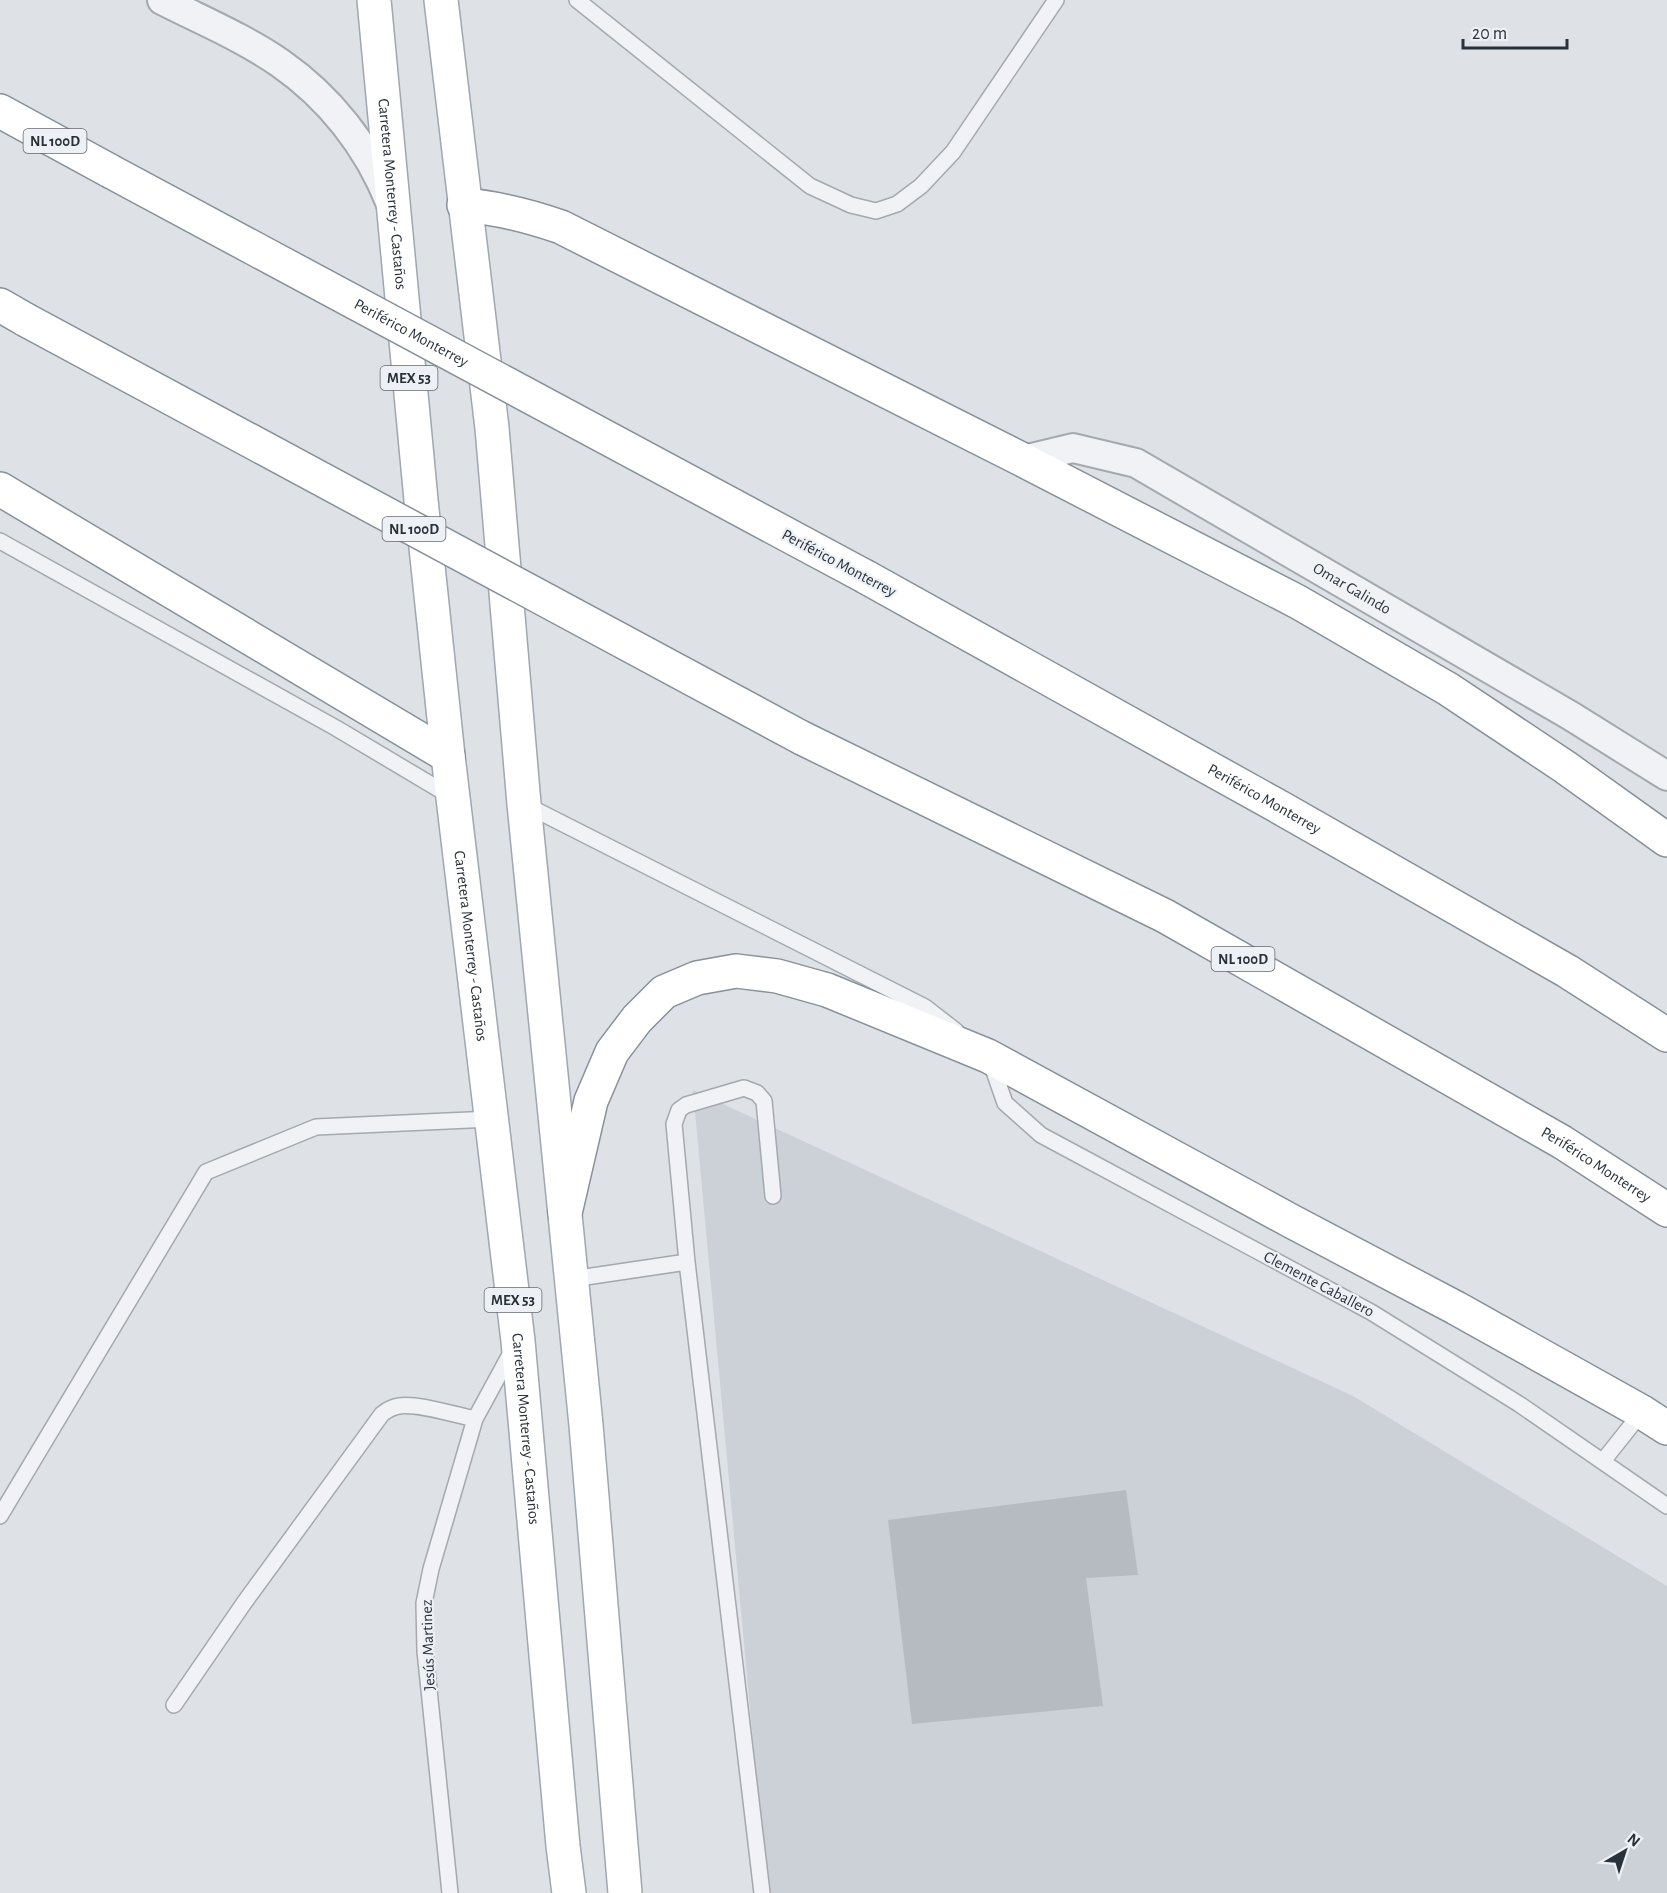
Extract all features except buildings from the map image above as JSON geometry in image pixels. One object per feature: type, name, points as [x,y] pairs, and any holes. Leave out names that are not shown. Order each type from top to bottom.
[{"type":"main road","name":"Carretera Monterrey - Castaños","points":[[374,0],[421,500],[452,797],[518,1341],[569,1893]]},
{"type":"main road","points":[[441,0],[492,428],[524,804],[587,1437],[625,1893]]},
{"type":"main road","name":"Periférico Monterrey","points":[[0,111],[866,576],[1568,971],[1667,1035]]},
{"type":"main road","points":[[464,205],[495,207],[561,227],[1023,460],[1298,602],[1448,689],[1565,767],[1667,840]]},
{"type":"main road","name":"Periférico Monterrey","points":[[13,313],[802,738],[1166,916],[1562,1142],[1667,1210]]},
{"type":"main road","points":[[0,489],[448,756]]},
{"type":"main road","points":[[565,1213],[591,1101],[612,1052],[637,1019],[664,992],[697,978],[736,971],[777,976],[826,990],[988,1056],[1456,1308],[1654,1420]]},
{"type":"street","points":[[162,0],[279,62],[324,100],[347,126],[366,154],[383,184],[395,216]]},
{"type":"street","name":"Omar Galindo","points":[[1023,460],[1073,448],[1136,463],[1561,710],[1667,776]]},
{"type":"lane","points":[[577,0],[810,186],[851,205],[876,211],[897,204],[921,186],[953,152],[1056,0]]},
{"type":"lane","points":[[0,541],[336,728],[452,797]]},
{"type":"lane","points":[[524,804],[925,1006],[988,1056]]},
{"type":"lane","name":"Clemente Caballero","points":[[988,1056],[1005,1103],[1041,1135],[1371,1312],[1519,1404],[1667,1506]]},
{"type":"lane","points":[[762,1893],[687,1262],[675,1124],[680,1110],[686,1105],[744,1088],[758,1093],[764,1101],[773,1196]]},
{"type":"lane","points":[[0,1516],[206,1172],[316,1127],[491,1119]]},
{"type":"lane","points":[[572,1279],[687,1262]]},
{"type":"lane","name":"Jesús Martinez","points":[[450,1893],[425,1651],[424,1603],[431,1569],[475,1419],[518,1341]]},
{"type":"lane","points":[[174,1705],[244,1603],[382,1414],[400,1406],[428,1409],[475,1419]]},
{"type":"lane","points":[[1603,1461],[1654,1420]]},
{"type":"shaded area","points":[[693,1090],[1353,1396],[1667,1586],[1667,1893],[767,1893]]}]
